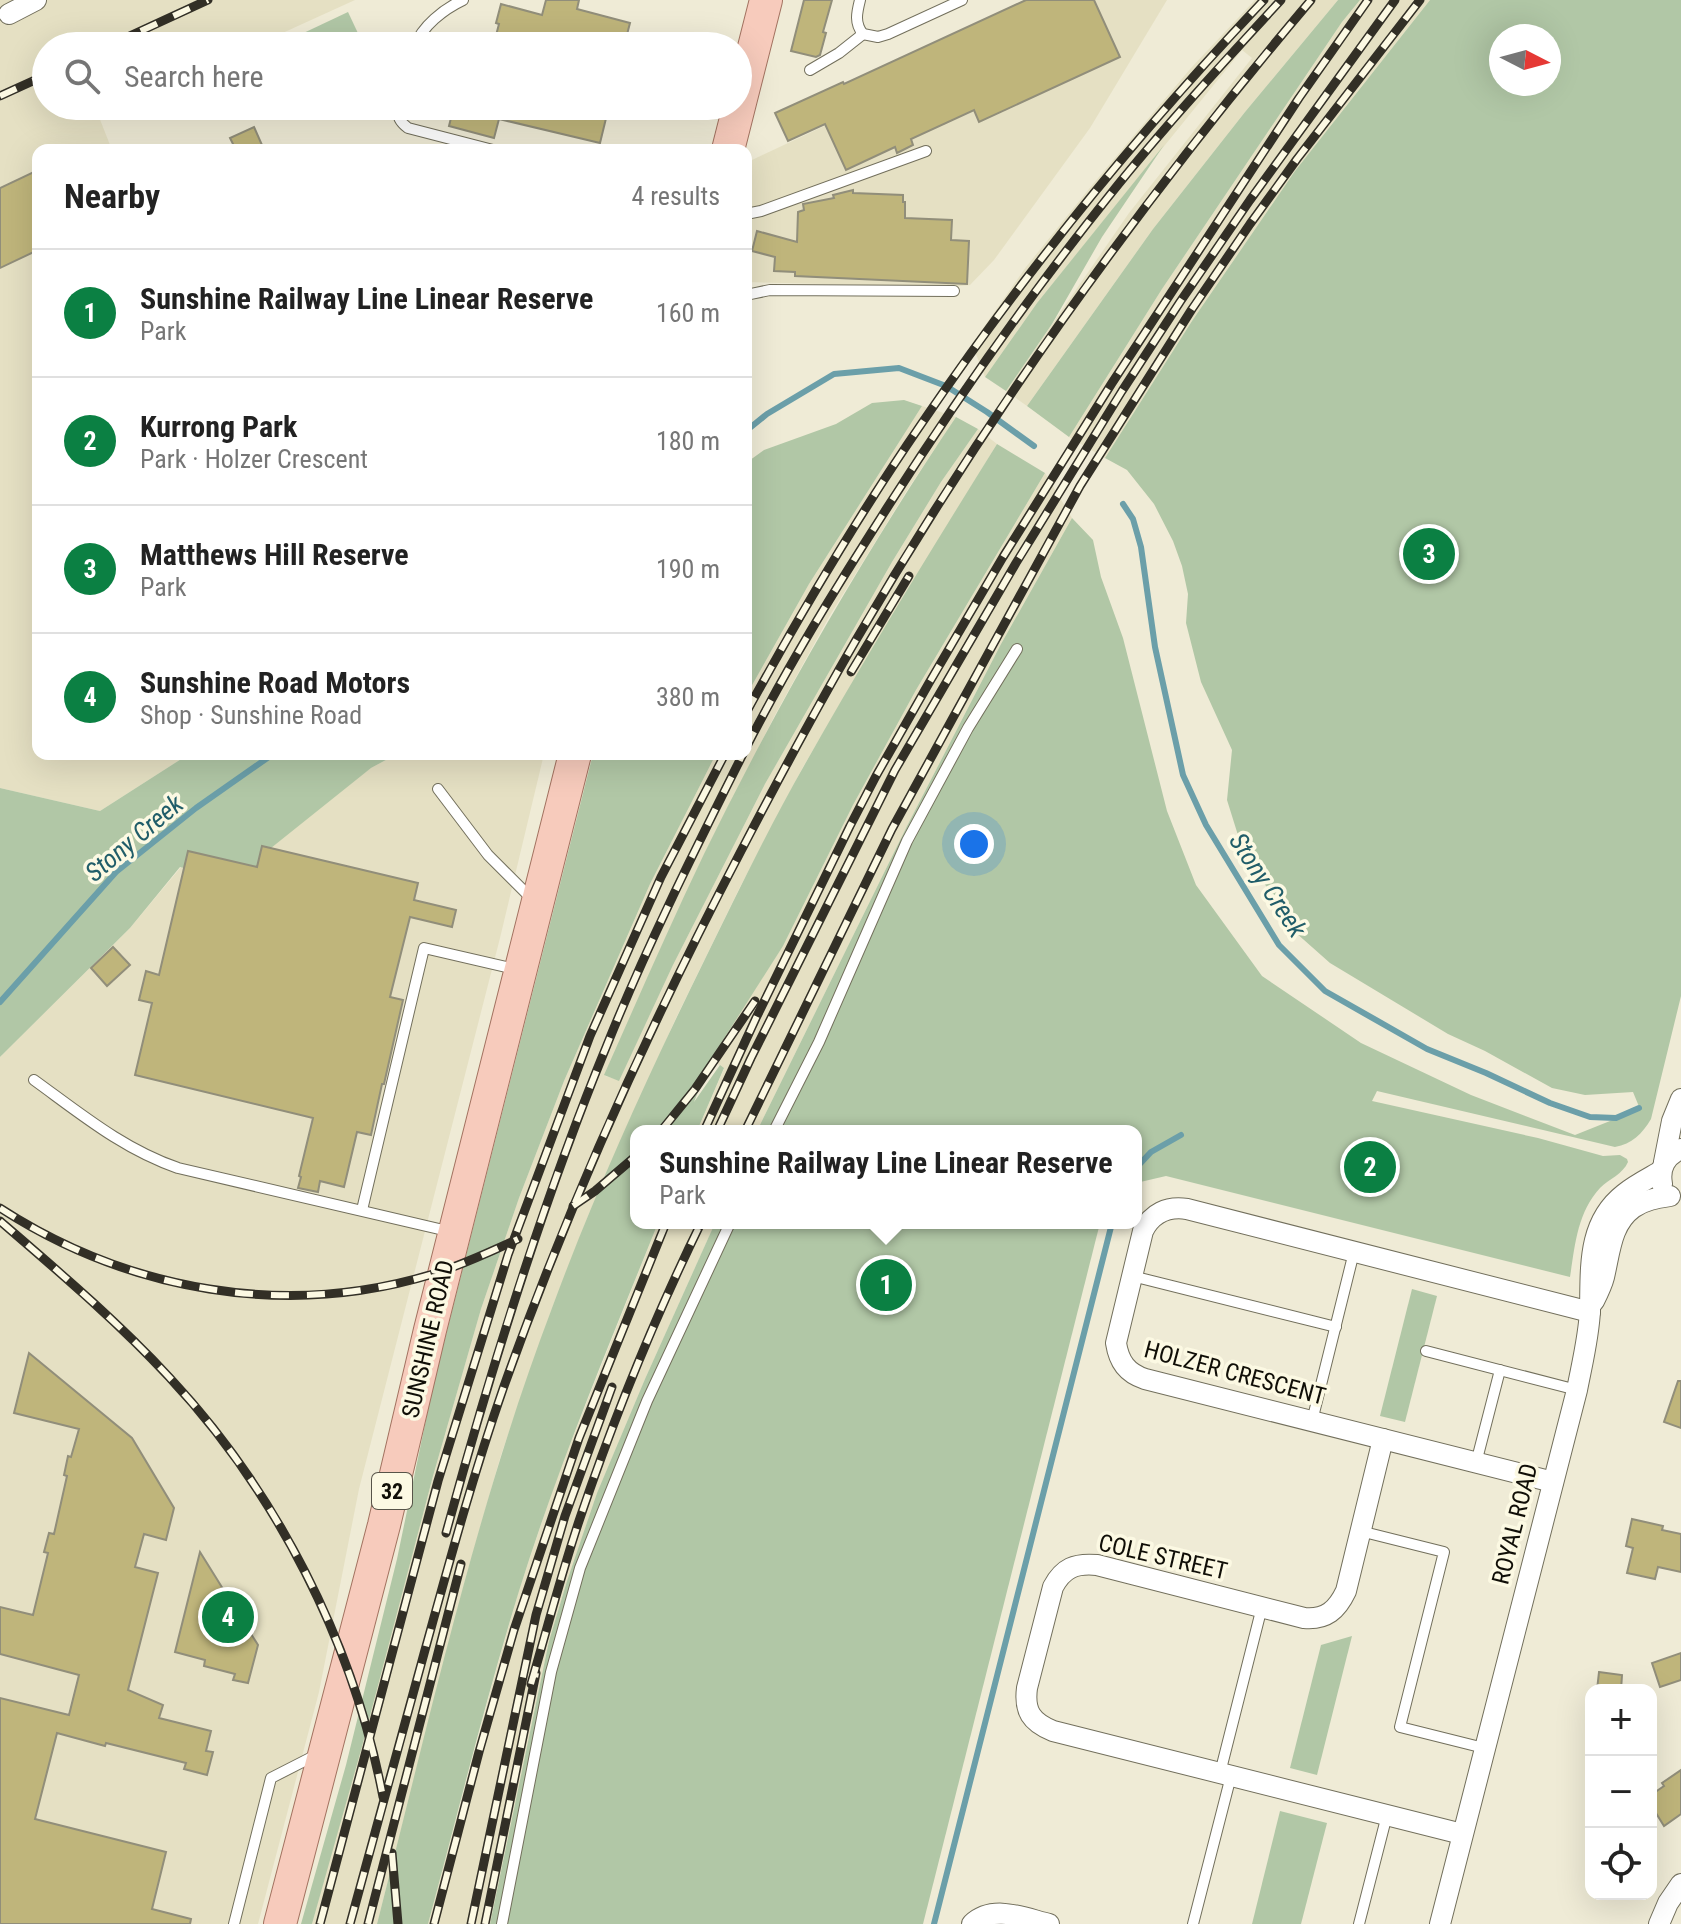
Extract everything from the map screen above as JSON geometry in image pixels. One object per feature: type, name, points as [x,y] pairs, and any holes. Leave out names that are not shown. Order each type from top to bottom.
[{"type":"main road","points":[[752,55],[766,0]]},
{"type":"main road","points":[[730,144],[736,120]]},
{"type":"main road","name":"SUNSHINE ROAD","points":[[280,1924],[384,1525],[454,1232],[573,760]]},
{"type":"street","points":[[9,14],[36,0]]},
{"type":"street","points":[[1675,1199],[1663,1185],[1663,1167],[1672,1121],[1681,1099]]},
{"type":"street","name":"ROYAL ROAD","points":[[1440,1924],[1577,1390],[1590,1312],[1589,1281],[1594,1241],[1604,1216],[1626,1192],[1663,1167],[1670,1155],[1681,1149]]},
{"type":"street","name":"ROYAL ROAD","points":[[1590,1312],[1603,1279],[1611,1242],[1620,1223],[1634,1208],[1648,1200],[1675,1199]]},
{"type":"street","name":"HOLZER CRESCENT","points":[[1553,1482],[1145,1379],[1127,1370],[1117,1353],[1116,1343],[1143,1231],[1159,1213],[1174,1208],[1590,1312]]},
{"type":"street","name":"COLE STREET","points":[[1383,1439],[1346,1591],[1334,1610],[1324,1617],[1313,1619],[1097,1565],[1074,1565],[1059,1576],[1053,1587],[1025,1702],[1035,1722],[1053,1731],[1462,1834]]},
{"type":"street","points":[[1659,1924],[1681,1884]]},
{"type":"street","points":[[972,1924],[984,1915],[995,1913],[1049,1924]]},
{"type":"lane","points":[[423,32],[432,21],[463,0]]},
{"type":"lane","points":[[860,0],[858,27],[863,34],[878,37],[962,0]]},
{"type":"lane","points":[[810,70],[863,34]]},
{"type":"lane","points":[[400,120],[408,128],[470,144]]},
{"type":"lane","points":[[752,213],[926,151]]},
{"type":"lane","points":[[752,294],[770,290],[954,291]]},
{"type":"lane","points":[[777,1125],[819,1042],[907,841],[968,728],[1017,649]]},
{"type":"lane","points":[[438,789],[488,855],[537,903]]},
{"type":"lane","points":[[362,1210],[424,948],[520,971]]},
{"type":"lane","points":[[34,1080],[122,1143],[150,1158],[178,1168],[454,1232]]},
{"type":"lane","points":[[502,1924],[551,1672],[580,1568],[647,1401],[727,1229]]},
{"type":"lane","points":[[1312,1421],[1354,1252]]},
{"type":"lane","points":[[1132,1276],[1336,1327]]},
{"type":"lane","points":[[1426,1351],[1577,1390]]},
{"type":"lane","points":[[1476,1463],[1500,1370]]},
{"type":"lane","points":[[1360,1531],[1444,1552],[1400,1727],[1484,1748]]},
{"type":"lane","points":[[1193,1924],[1262,1607]]},
{"type":"lane","points":[[234,1924],[271,1778],[327,1750]]},
{"type":"lane","points":[[1359,1924],[1387,1815]]},
{"type":"shaded area","points":[[0,0],[355,0],[285,32],[32,32],[32,120],[100,120],[110,144],[32,144],[32,760],[180,760],[100,811],[0,788]]},
{"type":"shaded area","points":[[1093,0],[1167,0],[1090,128],[994,260],[970,285],[752,282],[752,160]]},
{"type":"shaded area","points":[[1255,0],[1338,0],[1153,229],[1027,406],[1006,391],[1129,213],[1252,58],[1242,50],[1037,303],[985,377],[972,344],[1026,267],[1093,184],[1191,68]]},
{"type":"shaded area","points":[[1360,0],[1430,0],[1295,171],[1192,321],[1105,458],[1069,437],[1162,289],[1342,22]]},
{"type":"shaded area","points":[[922,406],[956,417],[829,617],[775,715],[705,853],[605,1076],[619,1080],[673,965],[765,784],[941,482],[978,429],[997,444],[803,767],[676,1018],[590,1211],[501,1455],[466,1577],[377,1924],[312,1924],[433,1476],[481,1309],[519,1198],[564,1081],[650,884],[713,760],[752,760],[752,685],[809,584]]},
{"type":"shaded area","points":[[1045,473],[1072,518],[1001,644],[907,826],[760,1125],[700,1125],[724,1069],[710,1058],[783,946],[853,805],[916,690]]},
{"type":"shaded area","points":[[386,760],[543,760],[359,1489],[319,1692],[258,1924],[0,1924],[0,1057],[130,928],[181,867],[188,851],[262,846]]},
{"type":"shaded area","points":[[656,1229],[712,1229],[597,1493],[567,1581],[549,1641],[490,1924],[428,1924],[519,1590],[557,1477]]},
{"type":"green space","points":[[1338,0],[1360,0],[1342,22],[1162,289],[1069,437],[1027,406],[1153,229]]},
{"type":"green space","points":[[1430,0],[1681,0],[1681,996],[1651,1119],[1636,1138],[1615,1147],[1377,1091],[1372,1101],[1627,1159],[1623,1170],[1600,1188],[1586,1208],[1578,1230],[1570,1277],[1166,1176],[1142,1182],[1142,1125],[760,1125],[907,826],[1001,644],[1072,518],[1093,540],[1101,577],[1123,638],[1167,811],[1196,885],[1262,976],[1361,1043],[1471,1095],[1575,1135],[1640,1109],[1633,1092],[1585,1095],[1552,1088],[1448,1034],[1330,963],[1295,932],[1242,848],[1227,800],[1232,750],[1201,682],[1186,623],[1188,594],[1173,541],[1154,504],[1127,470],[1105,458],[1192,321],[1295,171]]},
{"type":"green space","points":[[348,12],[357,32],[306,32]]},
{"type":"green space","points":[[1164,145],[1102,237],[1052,324],[1006,391],[985,377],[1037,303]]},
{"type":"green space","points":[[904,400],[922,406],[809,584],[752,685],[752,459],[764,450],[836,424],[872,403]]},
{"type":"green space","points":[[956,417],[978,429],[892,562],[765,784],[673,965],[619,1081],[604,1075],[691,881],[761,742],[822,631]]},
{"type":"green space","points":[[997,444],[1045,473],[916,690],[853,805],[783,946],[711,1059],[694,1102],[720,1065],[724,1068],[700,1125],[630,1125],[630,1229],[656,1229],[534,1544],[495,1674],[428,1924],[377,1924],[477,1536],[525,1383],[569,1264],[644,1088],[741,885],[875,643]]},
{"type":"green space","points":[[180,760],[386,760],[371,768],[271,848],[262,846],[257,867],[189,851],[184,868],[180,867],[130,928],[0,1057],[0,788],[100,811]]},
{"type":"green space","points":[[591,760],[713,760],[650,884],[564,1081],[519,1198],[481,1309],[433,1476],[312,1924],[301,1924],[346,1765],[397,1559],[433,1386]]},
{"type":"green space","points":[[712,1229],[1098,1229],[923,1924],[490,1924],[549,1641],[597,1493]]},
{"type":"green space","points":[[1412,1289],[1437,1296],[1405,1422],[1380,1416]]},
{"type":"green space","points":[[1352,1636],[1317,1775],[1290,1768],[1321,1645]]},
{"type":"green space","points":[[1280,1811],[1327,1823],[1301,1924],[1252,1924]]},
{"type":"building","points":[[546,0],[579,0],[577,9],[630,23],[628,32],[497,32],[501,4],[542,15]]},
{"type":"building","points":[[804,0],[832,0],[820,55],[816,57],[791,51]]},
{"type":"building","points":[[1026,0],[1094,0],[1120,57],[979,122],[974,110],[911,139],[913,145],[897,153],[895,147],[846,170],[825,124],[788,141],[775,113]]},
{"type":"building","points":[[450,120],[499,120],[494,138],[449,126]]},
{"type":"building","points":[[503,120],[606,120],[600,143]]},
{"type":"building","points":[[254,127],[262,144],[233,144],[230,138]]},
{"type":"building","points":[[32,173],[32,253],[0,268],[0,188]]},
{"type":"building","points":[[853,190],[853,193],[903,195],[905,218],[952,220],[951,240],[969,241],[967,284],[795,276],[795,272],[774,271],[775,257],[752,251],[757,231],[797,242],[798,212],[804,210],[803,204],[834,198],[833,195]]},
{"type":"building","points":[[262,846],[418,883],[414,900],[456,910],[452,927],[410,917],[390,997],[403,1000],[384,1084],[371,1135],[357,1132],[344,1187],[320,1181],[318,1192],[298,1188],[313,1118],[135,1075],[152,1003],[139,1000],[146,971],[159,975],[188,851],[257,867]]},
{"type":"building","points":[[113,947],[130,965],[107,986],[91,968]]},
{"type":"building","points":[[29,1353],[132,1438],[174,1508],[166,1540],[144,1534],[135,1567],[158,1573],[128,1690],[163,1705],[159,1718],[211,1731],[206,1751],[213,1752],[207,1775],[184,1769],[186,1763],[57,1733],[35,1819],[166,1852],[152,1909],[191,1919],[190,1924],[0,1924],[0,1698],[69,1715],[79,1675],[0,1654],[0,1607],[33,1615],[48,1553],[44,1552],[49,1533],[54,1534],[67,1476],[64,1475],[68,1456],[71,1457],[79,1429],[14,1413]]},
{"type":"building","points":[[1678,1381],[1681,1381],[1681,1428],[1664,1422]]},
{"type":"building","points":[[1632,1519],[1681,1534],[1681,1572],[1658,1567],[1655,1579],[1627,1573],[1633,1548],[1626,1546]]},
{"type":"building","points":[[200,1552],[258,1645],[248,1683],[233,1680],[235,1674],[204,1666],[205,1660],[175,1652]]},
{"type":"building","points":[[1681,1653],[1681,1680],[1660,1687],[1652,1663]]},
{"type":"building","points":[[1599,1672],[1622,1675],[1621,1684],[1598,1684]]},
{"type":"building","points":[[1681,1770],[1681,1814],[1664,1826],[1657,1815],[1657,1791],[1664,1786],[1662,1783]]},
{"type":"waterway","name":"Stony Creek","points":[[752,426],[834,374],[899,368],[946,386],[1034,446]]},
{"type":"waterway","name":"Stony Creek","points":[[1123,504],[1133,519],[1141,547],[1155,647],[1183,775],[1206,825],[1279,945],[1325,991],[1427,1049],[1550,1103],[1590,1117],[1616,1118],[1639,1108]]},
{"type":"waterway","name":"Stony Creek","points":[[0,1002],[116,872],[196,808],[264,760]]},
{"type":"waterway","points":[[1142,1162],[1151,1152],[1181,1135]]},
{"type":"waterway","points":[[934,1924],[1110,1229]]},
{"type":"railway","points":[[138,32],[208,0]]},
{"type":"railway","points":[[752,702],[852,530],[898,458],[1001,312],[1128,152],[1264,0]]},
{"type":"railway","points":[[752,736],[850,567],[994,349],[1129,171],[1281,0]]},
{"type":"railway","points":[[350,1924],[452,1552],[503,1389],[583,1183],[707,916],[841,666],[959,472],[1013,390],[1187,152],[1311,0]]},
{"type":"railway","points":[[707,1125],[876,776],[1003,557],[1112,383],[1299,98],[1368,0]]},
{"type":"railway","points":[[720,1125],[895,770],[1016,563],[1180,302],[1395,0]]},
{"type":"railway","points":[[748,1125],[892,829],[1080,486],[1250,224],[1420,0]]},
{"type":"railway","points":[[0,96],[32,81]]},
{"type":"railway","points":[[851,672],[909,576]]},
{"type":"railway","points":[[320,1924],[438,1481],[508,1255],[590,1036],[661,877],[722,760]]},
{"type":"railway","points":[[446,1533],[519,1286],[583,1105],[655,934],[740,760]]},
{"type":"railway","points":[[666,1125],[695,1089],[755,1001]]},
{"type":"railway","points":[[573,1206],[630,1161]]},
{"type":"railway","points":[[0,1208],[49,1237],[101,1260],[154,1277],[209,1289],[265,1295],[321,1294],[377,1287],[433,1274],[518,1239]]},
{"type":"railway","points":[[0,1221],[149,1356],[208,1422],[244,1469],[305,1572],[331,1627],[370,1740],[383,1797]]},
{"type":"railway","points":[[434,1924],[514,1630],[579,1438],[664,1229]]},
{"type":"railway","points":[[531,1684],[572,1541],[606,1445],[635,1370],[698,1229]]},
{"type":"railway","points":[[471,1924],[536,1615],[565,1516],[612,1387]]},
{"type":"railway","points":[[368,1924],[461,1564]]},
{"type":"railway","points":[[485,1924],[536,1673]]},
{"type":"railway","points":[[392,1853],[398,1924]]},
{"type":"place","name":"Matthews Hill Reserve","points":[[1429,554]]},
{"type":"place","name":"Kurrong Park","points":[[1370,1167]]},
{"type":"place","name":"Sunshine Railway Line Linear Reserve","points":[[886,1285]]},
{"type":"place","name":"Sunshine Road Motors","points":[[228,1617]]}]
